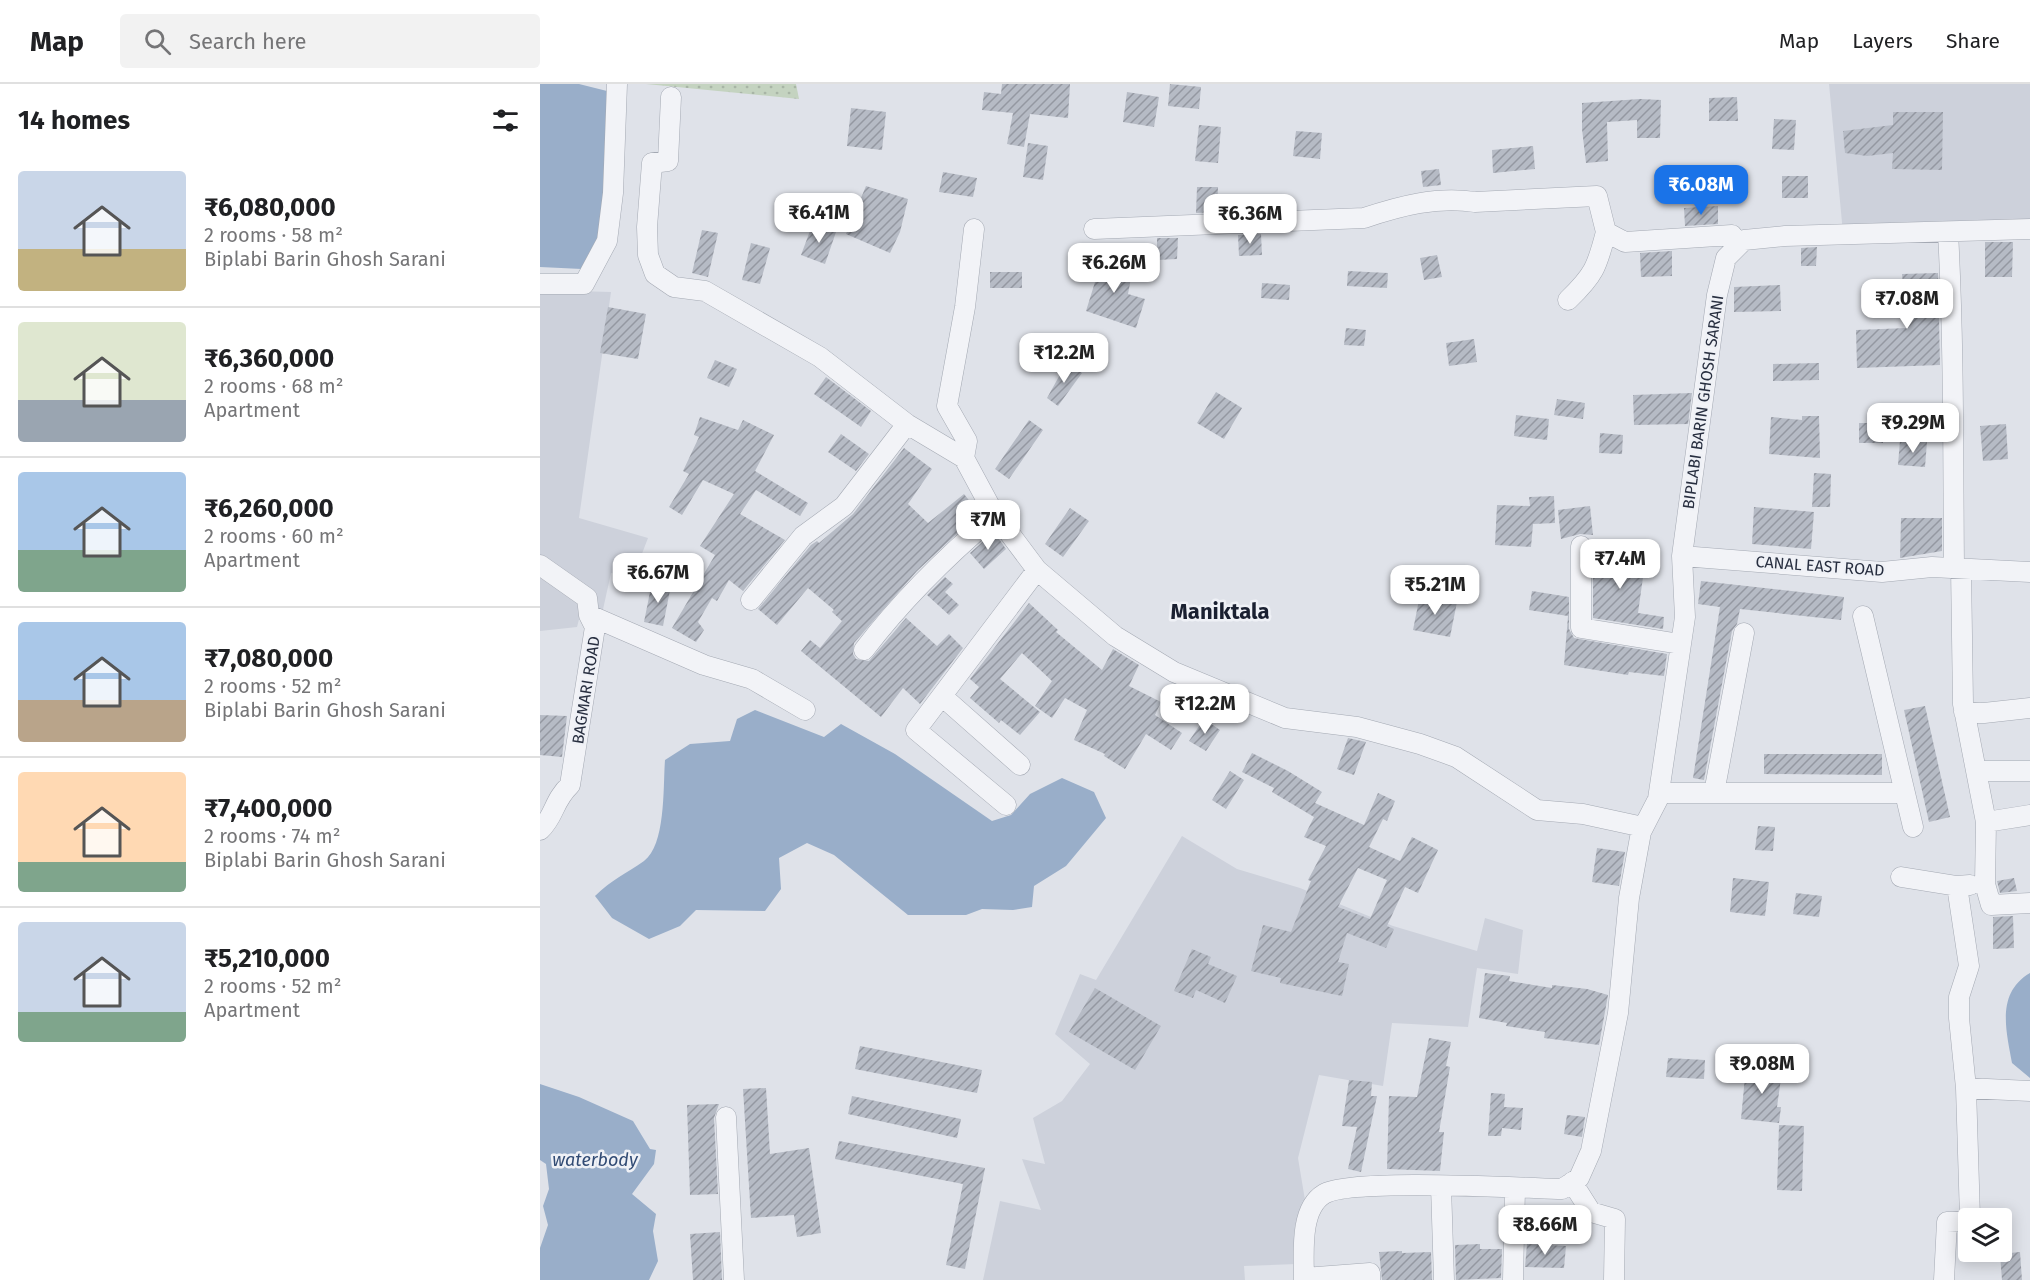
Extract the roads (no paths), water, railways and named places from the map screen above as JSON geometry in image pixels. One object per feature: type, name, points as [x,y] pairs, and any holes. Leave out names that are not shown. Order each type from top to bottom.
[{"type":"street","points":[[540,284],[584,284],[607,241],[614,194],[617,84]]},
{"type":"street","points":[[671,97],[668,161],[652,163],[647,227],[648,255],[655,274],[674,287],[705,291],[820,357],[907,424],[964,458],[995,515],[1037,570],[1115,636],[1174,672],[1285,718],[1357,728],[1420,744],[1456,758],[1537,810],[1583,814],[1643,826]]},
{"type":"street","points":[[1094,229],[1364,218],[1405,204],[1597,196],[1606,232],[1598,263],[1590,279],[1568,300]]},
{"type":"street","points":[[964,458],[967,441],[947,406],[965,307],[974,229]]},
{"type":"street","points":[[2030,230],[2030,246]]},
{"type":"street","name":"BIPLABI BARIN GHOSH SARANI","points":[[1572,1182],[1579,1178],[1591,1151],[1618,1013],[1629,898],[1643,826],[1659,793],[1685,617],[1682,556],[1717,295],[1726,258],[1744,240],[1785,236],[2030,230]]},
{"type":"street","points":[[1606,232],[1625,242],[1732,235]]},
{"type":"street","points":[[1948,232],[1953,325],[1951,446],[1964,712],[1986,822],[1985,884],[1991,905],[2030,903]]},
{"type":"street","points":[[751,600],[803,536],[844,506],[907,424]]},
{"type":"street","points":[[864,650],[892,614],[959,545],[995,515]]},
{"type":"street","points":[[1581,546],[1581,628],[1680,644]]},
{"type":"street","name":"CANAL EAST ROAD","points":[[1682,556],[1882,572],[1958,568],[2030,572]]},
{"type":"street","name":"BAGMARI ROAD","points":[[540,565],[587,598],[589,615],[595,627],[570,785],[548,796],[550,821],[540,830]]},
{"type":"street","points":[[1006,805],[918,732],[918,727],[943,697],[1037,570]]},
{"type":"street","points":[[589,615],[704,665],[752,679],[805,710]]},
{"type":"street","points":[[1863,616],[1903,793],[1913,827]]},
{"type":"street","points":[[1714,793],[1744,633]]},
{"type":"street","points":[[943,697],[1020,765]]},
{"type":"street","points":[[1964,712],[1984,713],[2030,708]]},
{"type":"street","points":[[1976,771],[2030,771]]},
{"type":"street","points":[[1659,793],[1903,793]]},
{"type":"street","points":[[1986,822],[2030,815]]},
{"type":"street","points":[[1901,877],[1956,886],[1985,884]]},
{"type":"street","points":[[1956,886],[1969,966],[1959,997],[1966,1089],[1969,1208]]},
{"type":"street","points":[[1966,1089],[2030,1091]]},
{"type":"street","points":[[726,1117],[735,1280]]},
{"type":"street","points":[[1370,1280],[1370,1274],[1304,1279],[1305,1232],[1312,1208],[1324,1194],[1348,1187],[1441,1186],[1562,1189],[1572,1182],[1591,1212],[1615,1219],[1614,1280]]},
{"type":"street","points":[[1441,1186],[1444,1280]]},
{"type":"street","points":[[1513,1280],[1515,1188]]},
{"type":"street","points":[[1944,1280],[1947,1222],[1958,1221]]},
{"type":"water","points":[[540,84],[579,84],[607,91],[608,149],[600,238],[582,269],[540,267]]},
{"type":"water","points":[[755,710],[824,737],[841,724],[895,754],[992,821],[1011,815],[1030,794],[1062,778],[1094,792],[1106,818],[1066,866],[1034,886],[1032,907],[1013,910],[982,909],[966,915],[908,915],[834,855],[807,843],[779,858],[781,889],[765,911],[696,910],[680,926],[649,939],[612,918],[595,896],[644,861],[651,853],[660,829],[665,760],[690,744],[730,741],[737,719]]},
{"type":"water","points":[[2030,973],[2030,1078],[2012,1063],[2006,1013],[2012,991],[2019,981]]},
{"type":"water","name":"waterbody","points":[[540,1084],[579,1097],[633,1121],[650,1149],[656,1150],[654,1164],[632,1194],[656,1214],[653,1231],[658,1261],[649,1280],[540,1280],[540,1248],[548,1225],[543,1206],[549,1189],[546,1164],[540,1160]]},
{"type":"district","name":"Maniktala","points":[[1220,611]]}]
